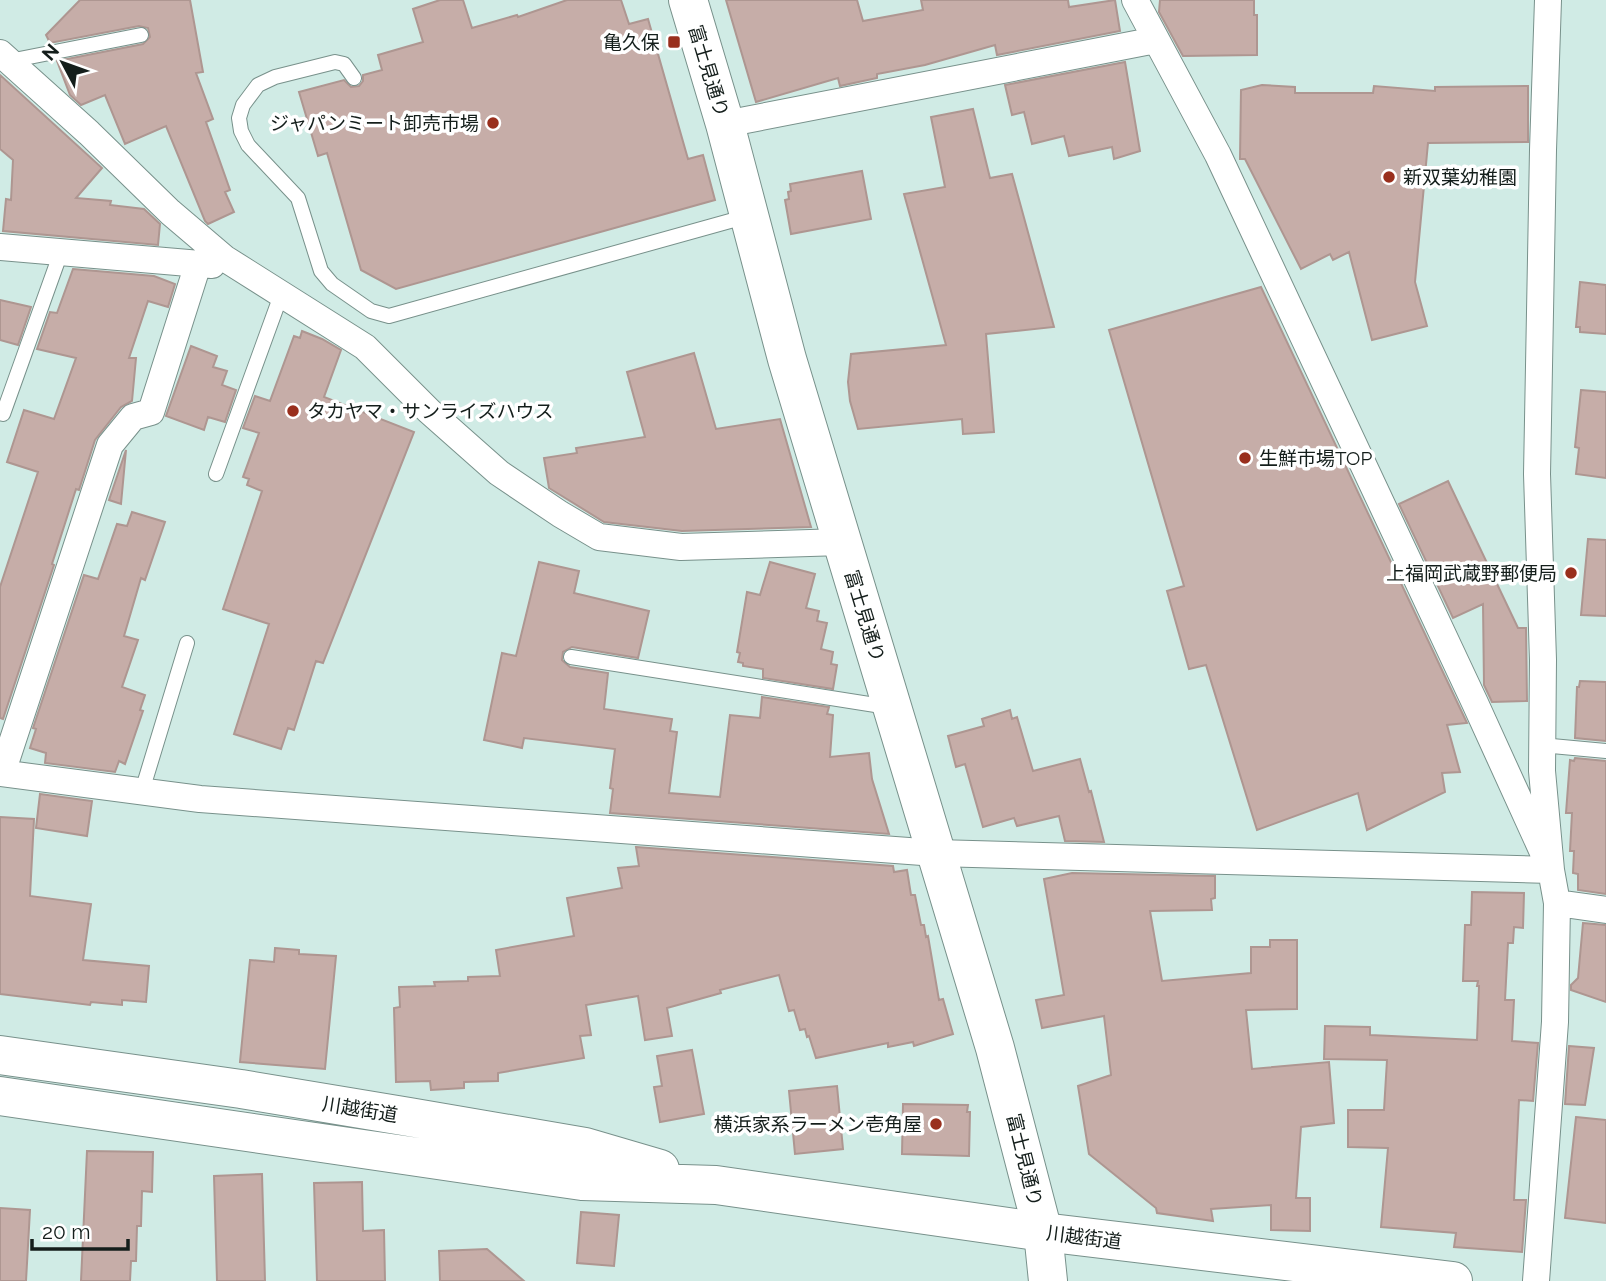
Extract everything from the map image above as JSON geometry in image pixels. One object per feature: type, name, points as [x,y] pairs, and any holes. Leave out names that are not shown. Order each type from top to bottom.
[{"type":"main road","name":"富士見通り","points":[[688,0],[725,124],[787,359],[995,1048],[1043,1233],[1048,1281]]},
{"type":"main road","name":"川越街道","points":[[0,1055],[254,1091],[585,1147],[716,1185]]},
{"type":"main road","name":"川越街道","points":[[0,1096],[582,1181],[716,1185],[1043,1233],[1453,1281]]},
{"type":"street","points":[[1135,0],[1224,167],[1551,870]]},
{"type":"street","points":[[1536,1281],[1555,1022],[1557,903],[1551,870],[1541,745],[1543,660],[1536,474],[1548,0]]},
{"type":"street","points":[[725,124],[1157,40]]},
{"type":"street","points":[[5,57],[89,133],[170,212],[239,267],[365,347],[429,411],[499,473],[599,537],[681,547],[842,542]]},
{"type":"street","points":[[0,247],[239,267]]},
{"type":"street","points":[[198,264],[151,412],[133,416],[110,445],[1,773],[200,799],[936,853],[1551,870]]},
{"type":"street","points":[[1557,903],[1606,910]]},
{"type":"lane","points":[[5,57],[141,35]]},
{"type":"lane","points":[[354,78],[344,64],[335,62],[275,77],[258,85],[249,94],[240,118],[241,131],[248,145],[298,198],[321,271],[332,284],[371,310],[389,316],[749,216]]},
{"type":"lane","points":[[3,414],[61,252]]},
{"type":"lane","points":[[216,474],[281,295]]},
{"type":"lane","points":[[142,791],[187,643]]},
{"type":"lane","points":[[571,657],[893,708]]},
{"type":"lane","points":[[1541,745],[1606,751]]},
{"type":"building","points":[[80,0],[190,0],[203,72],[196,73],[213,119],[206,122],[230,190],[225,192],[234,212],[208,224],[205,221],[166,126],[125,144],[105,95],[81,105],[70,95],[57,61],[143,44],[150,37],[148,28],[139,26],[50,43],[46,35]]},
{"type":"building","name":"ジャパンミート卸売市場","points":[[440,0],[463,0],[472,28],[517,15],[518,17],[567,0],[621,0],[629,24],[648,19],[688,159],[703,155],[715,200],[396,289],[361,270],[327,153],[318,156],[299,92],[344,80],[351,87],[359,86],[363,75],[382,70],[378,55],[423,42],[413,9]]},
{"type":"building","points":[[726,0],[857,0],[863,21],[923,10],[921,0],[1068,0],[1069,7],[1115,0],[1120,31],[997,55],[995,45],[925,65],[877,74],[877,78],[840,86],[838,78],[756,102]]},
{"type":"building","points":[[1160,0],[1254,0],[1254,15],[1257,15],[1257,55],[1183,56],[1159,12]]},
{"type":"building","points":[[1125,62],[1140,151],[1114,159],[1112,147],[1069,156],[1064,136],[1032,144],[1024,112],[1012,115],[1005,85]]},
{"type":"building","points":[[0,75],[102,168],[76,198],[111,201],[110,205],[144,209],[160,224],[158,245],[3,231],[6,199],[11,200],[13,160],[0,149]]},
{"type":"building","points":[[1262,85],[1295,87],[1295,93],[1373,93],[1374,86],[1435,91],[1435,87],[1528,86],[1528,142],[1428,143],[1415,282],[1427,326],[1372,340],[1349,252],[1333,260],[1330,254],[1301,269],[1245,159],[1240,159],[1241,90]]},
{"type":"building","points":[[973,109],[990,178],[1012,174],[1054,327],[986,334],[994,432],[963,434],[962,419],[858,429],[848,382],[851,354],[946,345],[904,194],[945,187],[931,117]]},
{"type":"building","points":[[862,171],[871,219],[791,234],[785,200],[789,199],[790,184]]},
{"type":"building","points":[[73,269],[154,276],[175,284],[168,307],[148,301],[129,358],[136,358],[132,401],[121,407],[95,440],[79,490],[76,489],[3,719],[0,718],[0,587],[38,472],[7,462],[24,410],[54,419],[76,358],[37,349],[50,312],[57,313]]},
{"type":"building","points":[[1580,282],[1606,285],[1606,334],[1580,332],[1580,327],[1576,327]]},
{"type":"building","name":"生鮮市場TOP","points":[[1261,287],[1467,723],[1447,725],[1460,772],[1442,773],[1445,792],[1367,830],[1358,793],[1257,830],[1206,665],[1189,669],[1167,591],[1184,586],[1109,330]]},
{"type":"building","points":[[0,300],[31,307],[18,345],[0,340]]},
{"type":"building","points":[[302,331],[341,350],[324,397],[414,432],[323,663],[316,661],[294,730],[288,728],[281,749],[234,734],[269,624],[223,609],[262,491],[247,485],[249,479],[243,477],[259,433],[243,428],[255,396],[270,401],[294,336],[300,338]]},
{"type":"building","points":[[191,346],[217,356],[213,367],[227,371],[222,385],[236,390],[225,422],[208,417],[204,430],[166,416]]},
{"type":"building","points":[[694,353],[716,429],[780,419],[811,527],[682,531],[604,522],[549,488],[544,458],[577,453],[576,448],[645,437],[627,372]]},
{"type":"building","points":[[1581,390],[1606,392],[1606,478],[1576,474],[1579,448],[1575,447]]},
{"type":"building","points":[[126,450],[121,504],[109,500]]},
{"type":"building","points":[[1448,481],[1518,628],[1526,628],[1527,701],[1492,702],[1484,685],[1483,604],[1453,618],[1399,504]]},
{"type":"building","points":[[132,512],[165,522],[145,580],[141,578],[124,636],[138,640],[122,687],[145,695],[140,710],[143,711],[125,764],[119,761],[115,772],[45,763],[46,753],[30,748],[36,729],[33,728],[84,575],[98,579],[117,524],[127,526]]},
{"type":"building","points":[[1588,539],[1606,540],[1606,616],[1581,615]]},
{"type":"building","points":[[539,562],[579,571],[574,593],[649,611],[638,658],[572,647],[563,652],[562,660],[570,667],[608,673],[604,709],[672,719],[670,731],[677,732],[669,793],[720,797],[730,715],[760,718],[762,697],[829,707],[827,714],[833,715],[830,757],[869,753],[872,779],[889,834],[610,813],[615,749],[524,738],[522,748],[484,740],[502,653],[516,656]]},
{"type":"building","points":[[770,562],[815,574],[806,608],[819,611],[817,621],[827,623],[821,649],[833,652],[831,664],[837,665],[833,689],[763,678],[763,669],[743,666],[743,663],[738,662],[740,653],[737,652],[747,592],[760,595]]},
{"type":"building","points":[[1580,681],[1606,682],[1606,741],[1575,738],[1577,687]]},
{"type":"building","points":[[1010,710],[1012,719],[1017,717],[1033,771],[1080,759],[1104,842],[1065,841],[1059,816],[1017,826],[1014,818],[983,827],[965,764],[956,767],[948,736],[984,726],[982,719]]},
{"type":"building","points":[[1575,758],[1606,761],[1606,894],[1578,890],[1578,874],[1573,873],[1574,851],[1570,851],[1572,813],[1566,813],[1570,760],[1574,761]]},
{"type":"building","points":[[40,794],[92,801],[87,836],[36,828]]},
{"type":"building","points":[[0,817],[34,819],[30,896],[91,904],[83,960],[149,966],[146,1002],[122,1000],[122,1005],[91,1002],[90,1005],[0,994]]},
{"type":"building","points":[[636,847],[893,866],[894,872],[907,870],[911,895],[915,895],[921,925],[924,925],[926,937],[928,936],[939,1000],[943,999],[953,1034],[914,1046],[913,1042],[888,1047],[888,1043],[816,1058],[805,1029],[800,1030],[794,1010],[789,1011],[779,975],[720,990],[721,993],[667,1008],[672,1036],[645,1040],[638,996],[586,1005],[591,1035],[580,1036],[584,1058],[498,1073],[498,1081],[464,1082],[464,1088],[431,1090],[430,1081],[396,1082],[394,1008],[400,1007],[399,987],[435,986],[434,982],[500,976],[496,950],[574,936],[567,898],[622,888],[618,868],[639,866]]},
{"type":"building","points":[[1072,873],[1215,876],[1212,910],[1150,911],[1162,981],[1251,973],[1251,947],[1270,947],[1270,940],[1297,940],[1297,1009],[1246,1010],[1252,1069],[1329,1062],[1334,1123],[1301,1127],[1296,1198],[1310,1198],[1310,1231],[1271,1230],[1271,1205],[1211,1209],[1213,1221],[1157,1213],[1156,1208],[1089,1154],[1078,1086],[1111,1075],[1104,1016],[1042,1028],[1036,1000],[1064,995],[1044,879]]},
{"type":"building","points":[[1472,892],[1524,893],[1523,928],[1514,927],[1513,943],[1508,943],[1505,1000],[1514,1000],[1512,1041],[1538,1043],[1533,1101],[1519,1100],[1514,1200],[1526,1200],[1522,1252],[1454,1247],[1456,1233],[1381,1227],[1388,1148],[1348,1147],[1348,1110],[1384,1110],[1387,1060],[1324,1059],[1325,1026],[1370,1027],[1370,1035],[1477,1040],[1478,981],[1463,981],[1465,925],[1471,925]]},
{"type":"building","points":[[1583,923],[1606,925],[1606,1002],[1571,990],[1571,985],[1578,978]]},
{"type":"building","points":[[275,948],[299,950],[299,954],[336,956],[325,1069],[240,1062],[250,960],[274,962]]},
{"type":"building","points":[[1569,1046],[1594,1048],[1585,1105],[1565,1104]]},
{"type":"building","points":[[692,1050],[704,1114],[660,1122],[654,1087],[662,1086],[657,1056]]},
{"type":"building","points":[[837,1086],[843,1149],[795,1154],[789,1091]]},
{"type":"building","name":"横浜家系ラーメン壱角屋","points":[[903,1104],[968,1105],[969,1156],[902,1154]]},
{"type":"building","points":[[1576,1117],[1606,1120],[1606,1223],[1565,1218]]},
{"type":"building","points":[[87,1151],[153,1152],[152,1192],[142,1191],[141,1226],[137,1226],[136,1261],[131,1261],[130,1281],[81,1281]]},
{"type":"building","points":[[262,1174],[265,1281],[217,1281],[214,1176]]},
{"type":"building","points":[[362,1182],[363,1231],[384,1230],[385,1281],[317,1281],[314,1183]]},
{"type":"building","points":[[0,1208],[30,1210],[26,1281],[0,1281]]},
{"type":"building","points":[[581,1212],[619,1215],[614,1266],[577,1263]]},
{"type":"building","points":[[487,1249],[524,1281],[440,1281],[439,1251]]},
{"type":"place","name":"亀久保","points":[[674,42]]},
{"type":"place","name":"ジャパンミート卸売市場","points":[[493,123]]},
{"type":"place","name":"新双葉幼稚園","points":[[1389,177]]},
{"type":"place","name":"タカヤマ・サンライズハウス","points":[[293,411]]},
{"type":"place","name":"生鮮市場TOP","points":[[1245,458]]},
{"type":"place","name":"上福岡武蔵野郵便局","points":[[1571,573]]},
{"type":"place","name":"横浜家系ラーメン壱角屋","points":[[936,1124]]}]
